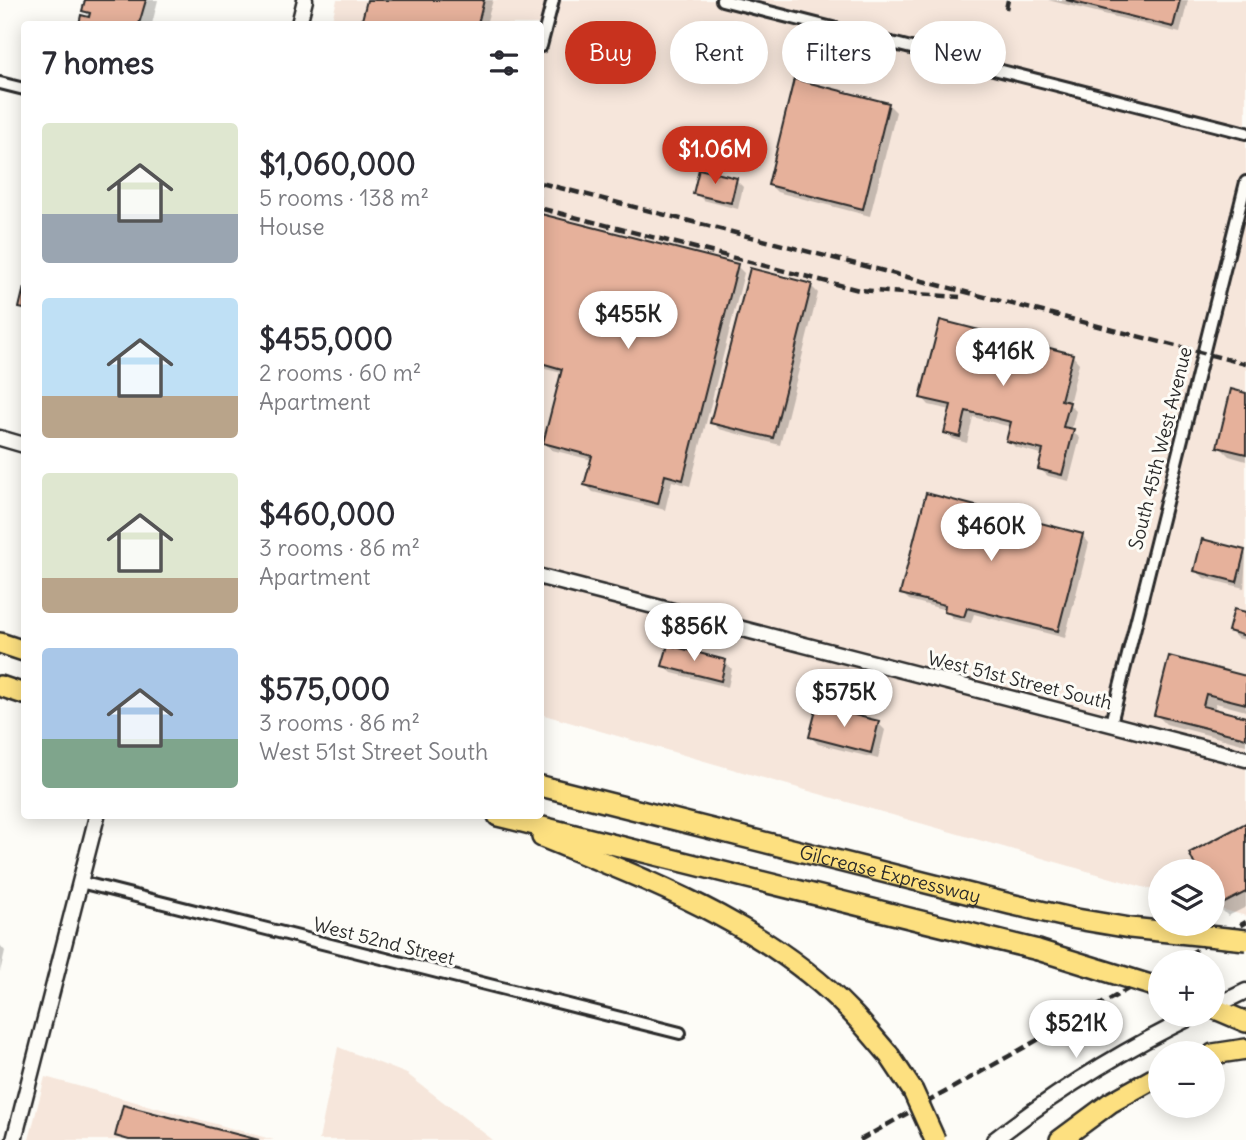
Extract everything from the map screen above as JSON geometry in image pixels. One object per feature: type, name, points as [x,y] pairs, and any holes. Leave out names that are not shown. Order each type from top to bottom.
[{"type":"highway","points":[[0,643],[21,650]]},
{"type":"highway","points":[[0,686],[21,693]]},
{"type":"highway","name":"Gilcrease Expressway","points":[[544,787],[1071,918],[1130,928],[1246,940]]},
{"type":"highway","points":[[498,819],[674,892],[753,935],[801,969],[849,1010],[889,1055],[913,1091],[935,1140]]},
{"type":"highway","name":"Gilcrease Expressway","points":[[510,819],[1038,950],[1148,984]]},
{"type":"highway","points":[[1225,1012],[1246,1022]]},
{"type":"highway","points":[[1225,1052],[1246,1049]]},
{"type":"highway","points":[[1059,1140],[1110,1103],[1148,1081]]},
{"type":"street","points":[[300,21],[305,0]]},
{"type":"street","points":[[544,34],[553,0]]},
{"type":"street","points":[[722,0],[1246,133]]},
{"type":"street","points":[[0,83],[21,88]]},
{"type":"street","name":"South 45th West Avenue","points":[[1111,723],[1246,182]]},
{"type":"street","points":[[0,438],[21,444]]},
{"type":"street","name":"West 51st Street South","points":[[544,578],[1246,759]]},
{"type":"street","points":[[14,1140],[96,819]]},
{"type":"street","name":"West 52nd Street","points":[[80,882],[681,1033]]},
{"type":"street","points":[[1225,1001],[1246,991]]},
{"type":"street","points":[[994,1140],[1098,1067],[1171,1027]]},
{"type":"shaded area","points":[[337,0],[1246,0],[1246,916],[1225,910],[1225,859],[1148,859],[1148,889],[544,715],[544,21],[332,21]]},
{"type":"shaded area","points":[[338,1047],[407,1074],[493,1140],[319,1140]]},
{"type":"shaded area","points":[[45,1077],[274,1140],[29,1140]]},
{"type":"building","points":[[85,0],[146,0],[140,21],[80,21],[81,15],[89,17],[90,13],[82,11]]},
{"type":"building","points":[[367,0],[484,0],[479,21],[362,21]]},
{"type":"building","points":[[1066,0],[1180,0],[1173,27]]},
{"type":"building","points":[[793,84],[814,84],[889,103],[863,209],[768,185]]},
{"type":"building","points":[[699,169],[737,178],[731,203],[693,194]]},
{"type":"building","points":[[544,215],[738,264],[683,480],[665,475],[658,504],[584,485],[592,456],[544,443],[562,369],[544,364]]},
{"type":"building","points":[[750,268],[812,284],[773,438],[710,423]]},
{"type":"building","points":[[940,320],[1073,354],[1061,400],[1070,402],[1063,427],[1074,429],[1062,475],[1038,469],[1043,450],[1006,441],[1011,422],[966,411],[960,437],[944,433],[951,405],[920,398]]},
{"type":"building","points":[[1231,389],[1246,393],[1246,454],[1217,447]]},
{"type":"building","points":[[926,493],[1083,534],[1058,631],[967,608],[964,617],[944,612],[945,605],[900,594]]},
{"type":"building","points":[[1202,539],[1245,550],[1237,582],[1194,571]]},
{"type":"building","points":[[1234,609],[1246,612],[1246,636],[1228,631]]},
{"type":"building","points":[[668,645],[726,660],[721,681],[662,666]]},
{"type":"building","points":[[1169,656],[1246,676],[1246,704],[1206,694],[1203,706],[1246,717],[1246,738],[1154,715]]},
{"type":"building","points":[[817,706],[879,721],[871,753],[809,737]]},
{"type":"building","points":[[1246,823],[1246,892],[1225,903],[1225,859],[1192,859],[1189,853]]},
{"type":"building","points":[[123,1105],[259,1140],[129,1140],[115,1136]]},
{"type":"railway","points":[[1006,9],[1008,0]]},
{"type":"railway","points":[[544,184],[1246,364]]},
{"type":"railway","points":[[544,209],[859,290],[960,297]]},
{"type":"railway","points":[[1196,950],[1246,922]]},
{"type":"railway","points":[[860,1140],[1148,978]]}]
